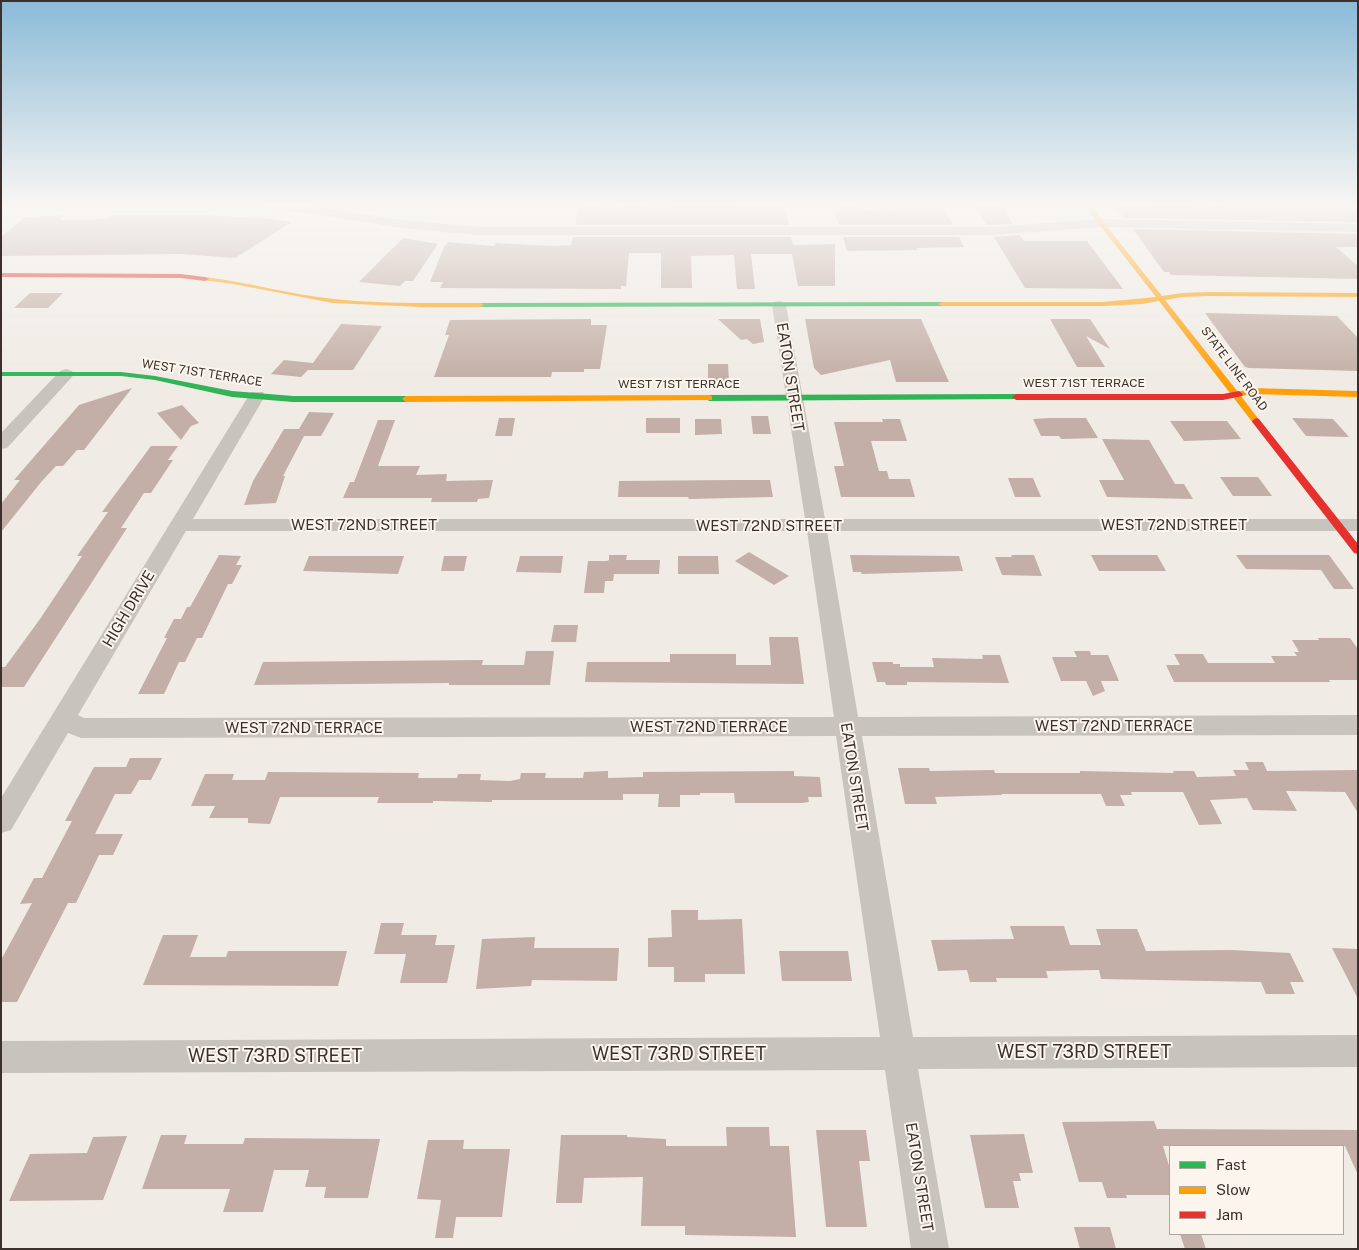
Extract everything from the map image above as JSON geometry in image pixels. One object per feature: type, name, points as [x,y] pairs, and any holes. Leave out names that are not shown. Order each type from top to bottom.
[{"type":"street","name":"STATE LINE ROAD","points":[[1134,263],[1358,551]]},
{"type":"street","points":[[1,275],[181,276],[219,280],[333,301],[391,304],[1103,304],[1209,294],[1358,295]]},
{"type":"street","name":"EATON STREET","points":[[778,305],[816,526],[846,727],[930,1249]]},
{"type":"street","name":"WEST 71ST TERRACE","points":[[1,374],[121,374],[232,394],[293,398],[1223,397],[1252,391],[1358,394]]},
{"type":"street","points":[[1,444],[66,374]]},
{"type":"street","name":"HIGH DRIVE","points":[[1,822],[258,396]]},
{"type":"street","name":"WEST 72ND STREET","points":[[180,525],[816,526],[1358,524]]},
{"type":"street","name":"WEST 72ND TERRACE","points":[[64,719],[81,728],[1358,725]]},
{"type":"street","name":"WEST 73RD STREET","points":[[1,1058],[1358,1051]]},
{"type":"building","points":[[378,263],[425,263],[413,281],[405,281],[400,286],[359,282]]},
{"type":"building","points":[[437,263],[628,263],[626,286],[621,286],[621,289],[440,288],[443,282],[430,282]]},
{"type":"building","points":[[661,263],[691,263],[692,288],[661,288]]},
{"type":"building","points":[[735,263],[752,263],[755,289],[737,289]]},
{"type":"building","points":[[794,263],[835,263],[835,286],[798,286]]},
{"type":"building","points":[[1010,263],[1104,263],[1123,289],[1025,288]]},
{"type":"building","points":[[1158,263],[1355,263],[1358,266],[1358,279],[1171,275],[1169,272],[1164,272]]},
{"type":"building","points":[[30,293],[63,293],[48,308],[14,308]]},
{"type":"building","points":[[1205,313],[1337,316],[1358,338],[1358,371],[1245,367]]},
{"type":"building","points":[[591,319],[591,325],[607,325],[600,369],[584,369],[584,372],[552,372],[551,377],[434,377],[449,335],[445,335],[450,320]]},
{"type":"building","points":[[718,319],[760,319],[764,342],[753,344],[747,339],[741,340]]},
{"type":"building","points":[[805,319],[921,319],[949,382],[896,382],[890,360],[821,375],[814,368]]},
{"type":"building","points":[[1050,319],[1090,319],[1110,349],[1086,336],[1105,367],[1077,367]]},
{"type":"building","points":[[341,324],[382,326],[353,370],[308,370],[301,377],[271,374],[284,360],[313,363]]},
{"type":"building","points":[[708,364],[728,364],[729,381],[708,381]]},
{"type":"building","points":[[132,388],[84,450],[77,450],[63,466],[56,466],[1,532],[1,504],[20,480],[14,480],[79,405]]},
{"type":"building","points":[[182,405],[199,423],[191,426],[181,440],[157,413]]},
{"type":"building","points":[[309,412],[334,413],[321,436],[304,436],[283,476],[285,476],[276,503],[244,505],[253,481],[284,429],[299,429]]},
{"type":"building","points":[[751,416],[768,416],[771,434],[753,434]]},
{"type":"building","points":[[499,418],[515,418],[512,436],[495,436]]},
{"type":"building","points":[[646,418],[680,418],[680,433],[646,433]]},
{"type":"building","points":[[1086,418],[1098,438],[1061,439],[1059,436],[1041,436],[1033,419]]},
{"type":"building","points":[[1292,418],[1333,419],[1349,437],[1306,436]]},
{"type":"building","points":[[695,419],[721,419],[722,434],[695,435]]},
{"type":"building","points":[[882,419],[900,419],[907,441],[871,441],[879,471],[887,471],[889,479],[910,479],[915,497],[841,497],[834,466],[844,466],[834,422],[883,422]]},
{"type":"building","points":[[378,420],[395,420],[378,466],[420,466],[416,475],[447,474],[446,481],[493,480],[489,498],[478,499],[477,502],[431,502],[432,498],[343,498],[350,482],[354,482]]},
{"type":"building","points":[[1170,421],[1227,421],[1241,439],[1184,441]]},
{"type":"building","points":[[1102,439],[1149,440],[1175,484],[1184,484],[1193,499],[1107,497],[1099,480],[1124,480]]},
{"type":"building","points":[[151,446],[178,446],[168,460],[173,460],[151,493],[144,493],[121,528],[127,528],[24,687],[1,687],[1,667],[5,667],[40,619],[82,556],[77,556],[108,512],[102,512]]},
{"type":"building","points":[[1220,477],[1258,477],[1272,496],[1233,496]]},
{"type":"building","points":[[1008,478],[1033,478],[1041,497],[1015,497]]},
{"type":"building","points":[[770,480],[773,497],[689,499],[688,497],[618,497],[619,481]]},
{"type":"building","points":[[749,552],[789,576],[774,585],[735,561]]},
{"type":"building","points":[[219,555],[241,556],[236,565],[242,565],[232,584],[228,584],[202,638],[197,638],[185,662],[179,662],[164,694],[138,694],[167,638],[164,638],[174,619],[181,619],[187,607],[190,607]]},
{"type":"building","points":[[609,555],[627,555],[626,560],[660,560],[659,574],[614,574],[613,581],[605,581],[604,593],[584,593],[588,561],[607,561],[609,560]]},
{"type":"building","points":[[850,555],[959,556],[963,571],[862,574],[861,572],[853,572]]},
{"type":"building","points":[[1011,555],[1034,555],[1042,576],[1002,575],[995,557],[1012,557]]},
{"type":"building","points":[[1091,555],[1157,555],[1166,571],[1099,571]]},
{"type":"building","points":[[1236,555],[1329,555],[1354,589],[1334,589],[1321,570],[1246,569]]},
{"type":"building","points":[[309,556],[404,556],[398,574],[303,571]]},
{"type":"building","points":[[444,556],[467,556],[464,571],[441,571]]},
{"type":"building","points":[[520,556],[563,556],[561,573],[516,572]]},
{"type":"building","points":[[678,556],[718,556],[719,574],[678,574]]},
{"type":"building","points":[[554,625],[578,625],[576,642],[551,642]]},
{"type":"building","points":[[769,637],[798,637],[804,684],[585,682],[587,662],[670,662],[670,654],[736,654],[736,665],[771,665]]},
{"type":"building","points":[[1318,638],[1350,638],[1358,649],[1358,680],[1329,680],[1330,682],[1174,682],[1166,665],[1180,665],[1174,654],[1203,654],[1208,663],[1275,663],[1271,656],[1297,656],[1294,652],[1299,652],[1292,640],[1319,640]]},
{"type":"building","points":[[526,651],[554,651],[550,685],[449,685],[449,683],[254,685],[263,662],[483,660],[482,665],[524,665]]},
{"type":"building","points":[[1074,651],[1090,651],[1091,655],[1108,655],[1119,681],[1101,681],[1105,691],[1093,696],[1086,681],[1061,681],[1052,657],[1077,657]]},
{"type":"building","points":[[982,655],[1000,655],[1009,683],[907,682],[907,685],[886,685],[885,682],[877,682],[872,662],[893,662],[893,664],[900,664],[900,667],[934,667],[932,658],[983,659]]},
{"type":"building","points":[[130,758],[162,758],[151,780],[139,780],[131,794],[115,794],[95,834],[123,834],[113,855],[99,855],[76,903],[68,903],[17,1002],[1,1002],[1,960],[32,903],[20,904],[34,878],[42,878],[72,821],[65,821],[94,767],[126,767]]},
{"type":"building","points":[[1245,762],[1263,762],[1267,771],[1358,770],[1358,813],[1345,792],[1286,791],[1297,811],[1253,810],[1247,798],[1210,800],[1222,824],[1199,825],[1183,792],[1131,792],[1132,795],[1120,795],[1125,806],[1106,806],[1101,794],[1001,794],[935,797],[937,804],[905,804],[898,768],[929,768],[930,771],[994,770],[995,773],[1080,773],[1080,771],[1174,773],[1173,771],[1194,771],[1197,777],[1236,776],[1233,770],[1249,770]]},
{"type":"building","points":[[608,771],[608,778],[643,777],[643,772],[794,771],[794,776],[820,777],[822,797],[808,797],[809,802],[802,803],[735,803],[734,793],[700,793],[700,795],[680,795],[680,807],[658,807],[659,794],[623,794],[623,800],[492,800],[492,802],[433,801],[433,803],[377,803],[379,797],[280,797],[270,824],[248,823],[248,818],[209,818],[215,806],[191,806],[205,774],[234,774],[232,780],[265,780],[268,772],[419,773],[418,778],[457,778],[458,774],[481,774],[480,780],[510,781],[520,779],[521,773],[546,773],[545,778],[583,778],[584,772]]},
{"type":"building","points":[[671,910],[698,910],[698,920],[742,919],[745,974],[705,974],[705,982],[674,982],[674,967],[648,967],[648,938],[672,937]]},
{"type":"building","points":[[381,923],[404,923],[401,935],[437,935],[435,945],[455,945],[447,983],[400,983],[406,954],[374,954]]},
{"type":"building","points":[[1010,926],[1064,926],[1070,945],[1101,945],[1096,929],[1137,929],[1146,951],[1231,950],[1290,953],[1304,982],[1290,982],[1295,994],[1266,994],[1261,982],[1101,979],[1099,970],[1046,971],[1048,978],[996,978],[997,982],[970,982],[967,970],[938,971],[931,940],[1014,939]]},
{"type":"building","points":[[163,935],[198,935],[190,957],[226,957],[228,951],[347,951],[338,986],[143,985]]},
{"type":"building","points":[[535,937],[534,948],[619,948],[617,981],[532,980],[531,986],[476,989],[482,939]]},
{"type":"building","points":[[1332,948],[1358,949],[1358,999]]},
{"type":"building","points":[[779,951],[848,951],[852,981],[782,981]]},
{"type":"building","points":[[1154,1121],[1157,1129],[1358,1130],[1358,1175],[1344,1145],[1169,1145],[1163,1146],[1169,1166],[1169,1195],[1126,1195],[1127,1198],[1107,1198],[1102,1182],[1079,1182],[1062,1122]]},
{"type":"building","points":[[726,1127],[769,1127],[770,1146],[789,1146],[796,1237],[685,1235],[685,1226],[641,1226],[643,1177],[584,1178],[582,1203],[556,1203],[561,1135],[627,1135],[627,1137],[666,1139],[666,1146],[727,1146]]},
{"type":"building","points":[[816,1130],[866,1130],[870,1161],[859,1161],[867,1227],[826,1227]]},
{"type":"building","points":[[1024,1134],[1033,1173],[1019,1173],[1021,1181],[1013,1181],[1019,1208],[985,1208],[970,1135]]},
{"type":"building","points":[[161,1135],[187,1135],[184,1144],[243,1144],[245,1138],[380,1139],[368,1198],[324,1198],[326,1187],[305,1187],[309,1170],[274,1170],[263,1212],[223,1212],[230,1189],[142,1189]]},
{"type":"building","points":[[127,1136],[103,1200],[9,1201],[30,1154],[87,1153],[93,1137]]},
{"type":"building","points":[[428,1140],[464,1140],[463,1149],[510,1149],[502,1217],[456,1217],[453,1238],[435,1238],[441,1200],[417,1199]]},
{"type":"building","points":[[1074,1227],[1110,1227],[1116,1249],[1080,1249]]},
{"type":"building","points":[[1180,1235],[1201,1235],[1206,1249],[1185,1249]]},
{"type":"traffic: fast","points":[[480,305],[942,304]]},
{"type":"traffic: fast","points":[[1,374],[121,374],[155,378],[232,394],[293,399],[406,399]]},
{"type":"traffic: fast","points":[[709,398],[1016,397]]},
{"type":"traffic: slow","points":[[1133,263],[1256,421]]},
{"type":"traffic: slow","points":[[205,279],[233,282],[333,301],[421,305],[480,305]]},
{"type":"traffic: slow","points":[[942,304],[1103,304],[1142,302],[1182,295],[1209,294],[1358,295]]},
{"type":"traffic: slow","points":[[1239,394],[1252,391],[1358,394]]},
{"type":"traffic: slow","points":[[406,399],[709,398]]},
{"type":"traffic: jam","points":[[1,275],[181,276],[205,279]]},
{"type":"traffic: jam","points":[[1016,397],[1223,397],[1239,394]]},
{"type":"traffic: jam","points":[[1256,421],[1358,551]]}]
